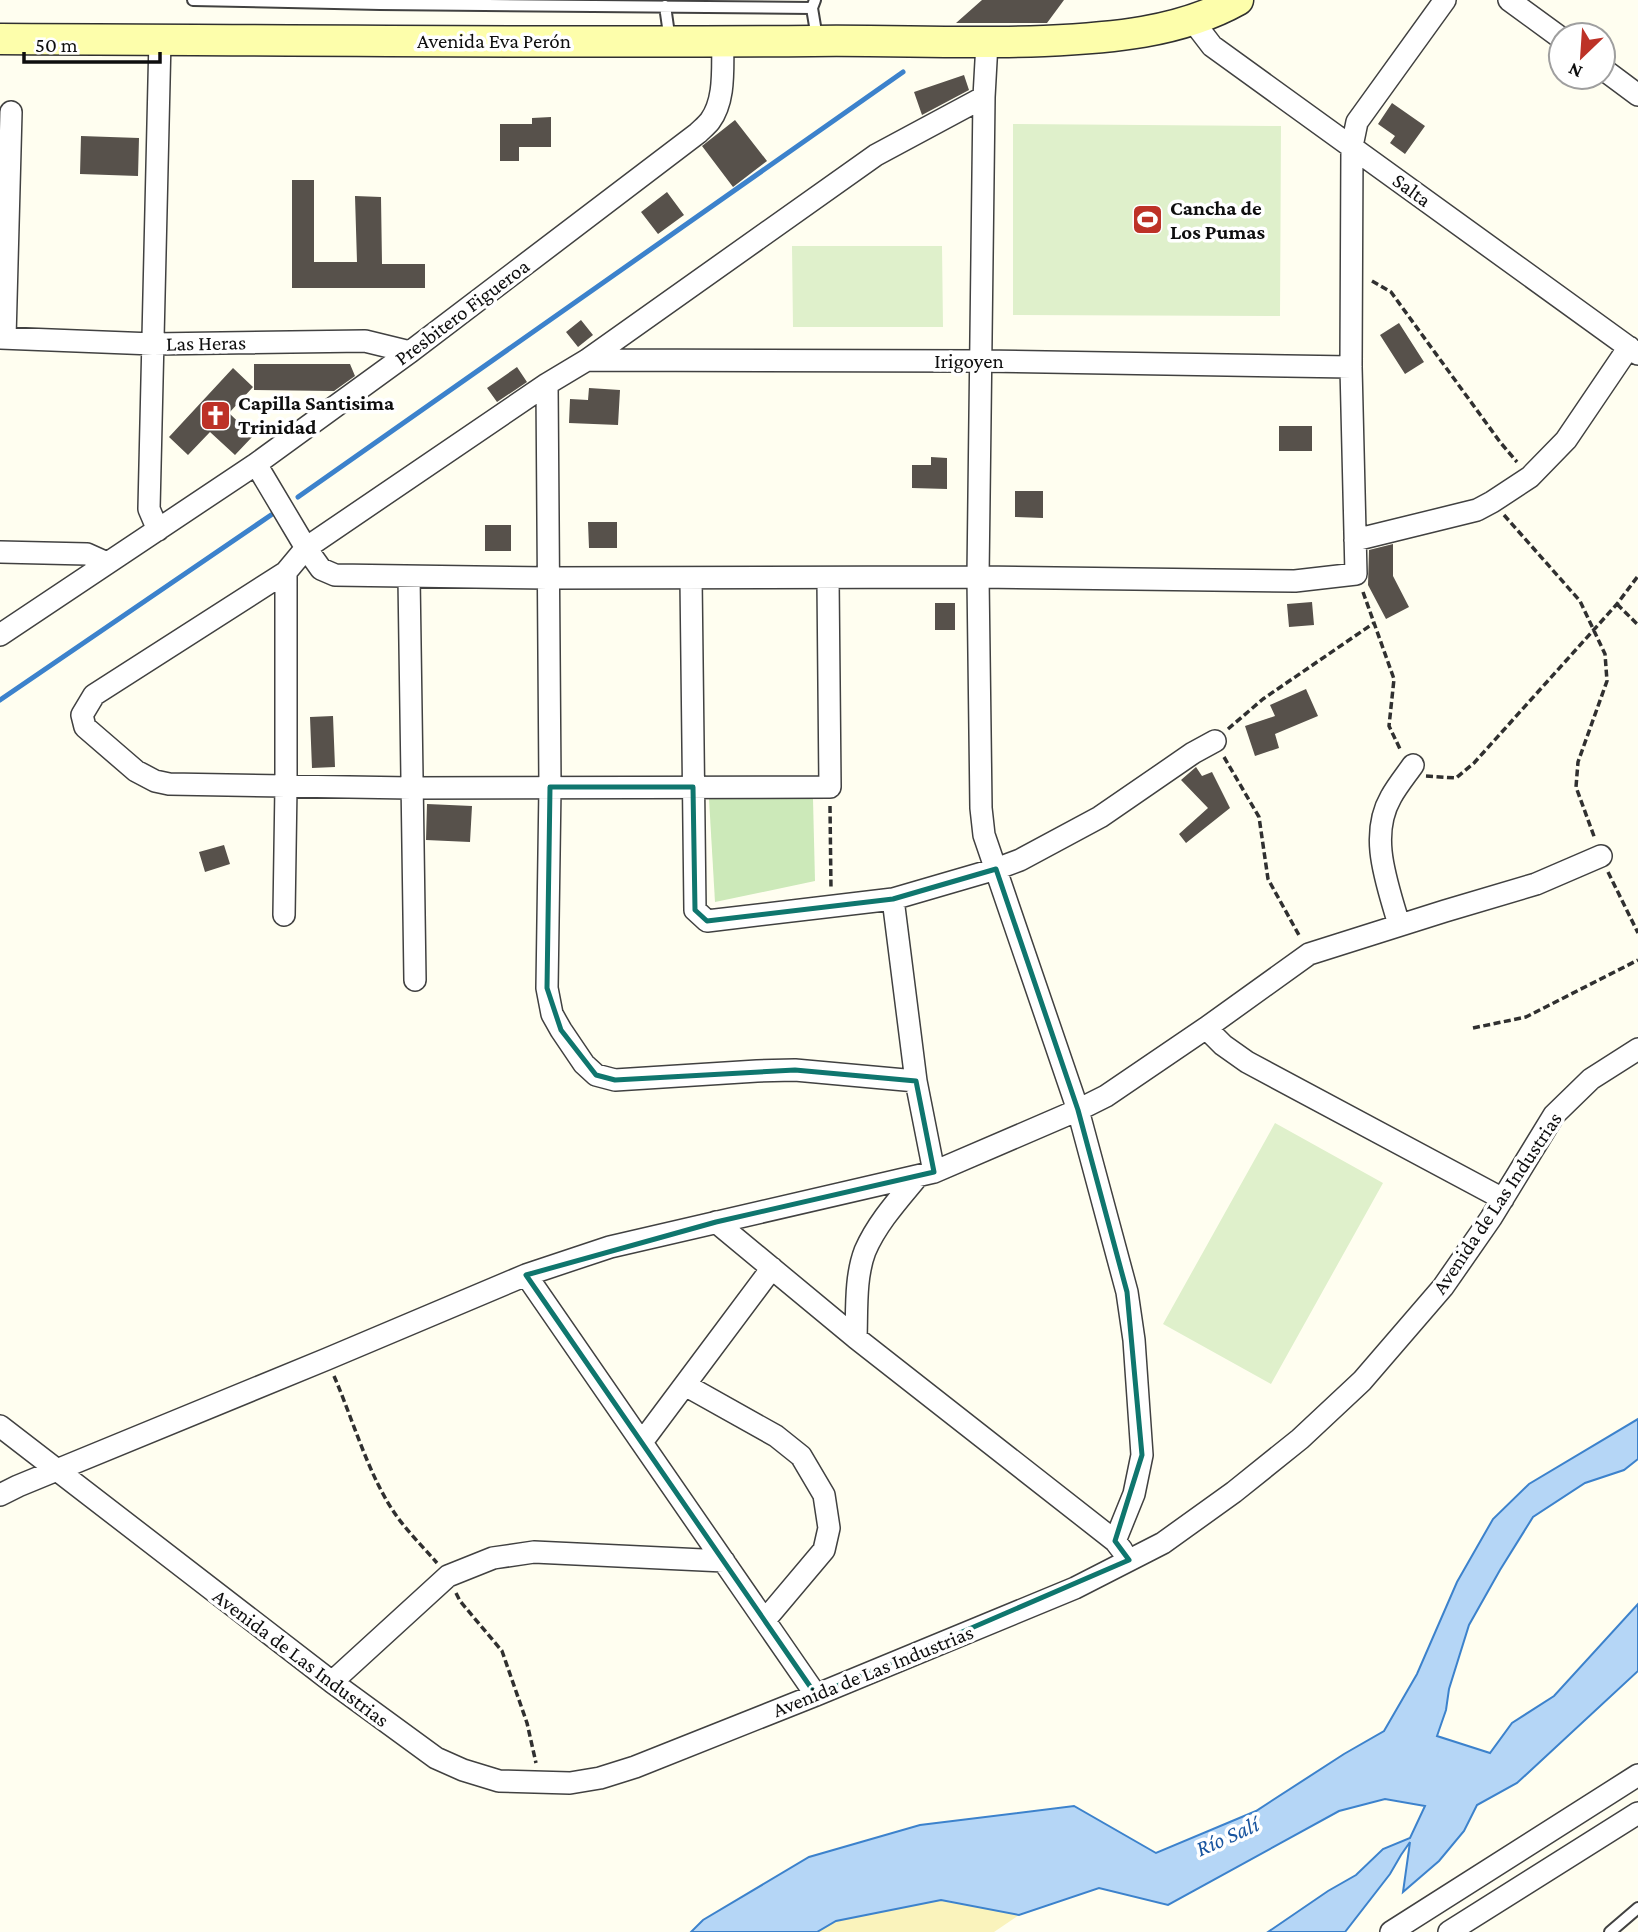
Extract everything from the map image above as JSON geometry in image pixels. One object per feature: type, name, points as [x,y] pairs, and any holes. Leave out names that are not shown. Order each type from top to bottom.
[{"type":"main road","name":"Avenida Eva Perón","points":[[0,39],[987,43],[1075,40],[1143,33],[1192,20],[1238,0]]},
{"type":"street","points":[[256,464],[306,548],[321,569],[335,575],[409,578],[978,577],[1296,581],[1356,574],[1351,270],[1352,146],[1357,122],[1445,0]]},
{"type":"street","points":[[1509,0],[1547,28]]},
{"type":"street","name":"Salta","points":[[1192,20],[1212,46],[1633,351]]},
{"type":"street","points":[[158,530],[149,509],[160,40]]},
{"type":"street","name":"Presbitero Figueroa","points":[[0,635],[256,464],[410,352],[698,133],[711,120],[718,104],[723,41]]},
{"type":"street","points":[[987,43],[978,577],[981,808],[984,835],[1078,1110],[1127,1292],[1138,1380],[1142,1455],[1134,1493],[1115,1541]]},
{"type":"street","points":[[1617,79],[1638,95]]},
{"type":"street","points":[[828,579],[830,787],[411,788],[169,784],[155,781],[136,771],[85,727],[82,715],[94,695],[286,572],[306,548],[547,384],[587,360],[876,155],[984,97]]},
{"type":"street","points":[[3,338],[10,112]]},
{"type":"street","name":"Las Heras","points":[[3,338],[153,344],[365,341],[410,352]]},
{"type":"street","points":[[1355,540],[1477,510],[1530,477],[1566,440],[1633,351]]},
{"type":"street","name":"Irigoyen","points":[[587,360],[980,361],[1352,367]]},
{"type":"street","points":[[547,384],[550,787],[547,988],[552,1014],[584,1065],[596,1075],[615,1080],[795,1070],[916,1081]]},
{"type":"street","points":[[0,552],[87,554],[107,562]]},
{"type":"street","points":[[284,915],[286,572]]},
{"type":"street","points":[[409,578],[415,980]]},
{"type":"street","points":[[691,578],[695,910],[707,921],[894,900],[996,869],[1020,860],[1100,817],[1193,753],[1215,741]]},
{"type":"street","points":[[1399,925],[1381,854],[1381,824],[1390,798],[1413,765]]},
{"type":"street","points":[[0,1495],[526,1275],[610,1247],[926,1174],[1106,1096],[1309,954],[1536,884],[1601,856]]},
{"type":"street","points":[[856,1338],[858,1294],[864,1253],[876,1230],[926,1174],[894,900]]},
{"type":"street","points":[[1206,1028],[1223,1045],[1247,1062],[1503,1199]]},
{"type":"street","name":"Avenida de Las Industrias","points":[[0,1426],[332,1682],[436,1758],[499,1781],[570,1783],[600,1778],[816,1695],[1075,1588],[1163,1543],[1234,1492],[1300,1438],[1363,1381],[1443,1287],[1503,1199],[1554,1115],[1591,1079],[1638,1049]]},
{"type":"street","points":[[716,1222],[856,1338],[1115,1541],[1129,1560]]},
{"type":"street","points":[[642,1443],[772,1268]]},
{"type":"street","points":[[526,1275],[816,1695]]},
{"type":"street","points":[[685,1385],[776,1436],[801,1456],[824,1495],[829,1528],[824,1550],[765,1620]]},
{"type":"street","points":[[332,1682],[449,1576],[493,1558],[534,1552],[724,1561]]},
{"type":"street","points":[[1391,1932],[1638,1775]]},
{"type":"street","points":[[1449,1932],[1636,1817],[1615,1789]]},
{"type":"lane","points":[[193,0],[604,3],[665,6],[813,4],[818,41]]},
{"type":"lane","points":[[665,6],[670,41]]},
{"type":"lane","points":[[1610,1932],[1638,1908]]},
{"type":"path","points":[[1351,270],[1391,292],[1500,442],[1530,477]]},
{"type":"path","points":[[1492,502],[1580,601],[1605,654],[1607,681],[1578,762],[1576,787],[1601,856],[1638,933]]},
{"type":"path","points":[[1356,574],[1394,679],[1389,726],[1405,759],[1426,776],[1456,778],[1474,763],[1593,631],[1638,576]]},
{"type":"path","points":[[1617,604],[1638,625]]},
{"type":"path","points":[[1309,954],[1268,879],[1259,817],[1215,741],[1263,699],[1375,622]]},
{"type":"path","points":[[830,787],[831,906]]},
{"type":"path","points":[[1473,1028],[1526,1017],[1638,960]]},
{"type":"highlighted area","points":[[550,787],[693,787],[695,910],[707,921],[893,899],[996,869],[1078,1110],[1127,1292],[1142,1455],[1115,1541],[1129,1560],[816,1695],[526,1275],[716,1222],[934,1172],[916,1081],[795,1070],[615,1080],[596,1075],[561,1030],[547,988]]},
{"type":"green space","name":"Cancha de Los Pumas","points":[[1013,124],[1281,126],[1280,316],[1013,315]]},
{"type":"green space","points":[[792,246],[942,246],[943,327],[793,327]]},
{"type":"green space","points":[[709,799],[813,799],[815,881],[715,902]]},
{"type":"green space","points":[[1275,1123],[1383,1183],[1271,1384],[1163,1324]]},
{"type":"sand","points":[[941,1900],[1019,1915],[994,1932],[817,1932],[835,1921]]},
{"type":"water","name":"Río Salí","points":[[1638,1419],[1638,1459],[1624,1470],[1585,1483],[1533,1517],[1469,1625],[1437,1736],[1490,1753],[1512,1723],[1554,1696],[1638,1604],[1638,1671],[1517,1783],[1477,1805],[1464,1831],[1439,1861],[1403,1892],[1410,1842],[1390,1874],[1345,1932],[1268,1932],[1356,1875],[1383,1849],[1410,1838],[1425,1806],[1385,1799],[1339,1811],[1168,1905],[1099,1888],[1019,1915],[941,1900],[836,1921],[817,1932],[691,1932],[703,1920],[809,1857],[920,1825],[1074,1806],[1156,1853],[1256,1811],[1384,1731],[1417,1674],[1457,1582],[1493,1519],[1529,1484]]},
{"type":"building","points":[[982,0],[1064,0],[1047,23],[956,23]]},
{"type":"building","points":[[964,75],[969,90],[922,115],[914,92]]},
{"type":"building","points":[[1392,103],[1425,126],[1405,154],[1390,143],[1395,136],[1378,124]]},
{"type":"building","points":[[551,117],[551,147],[519,147],[519,161],[500,161],[500,124],[532,124],[532,118]]},
{"type":"building","points":[[735,120],[767,161],[733,187],[702,146]]},
{"type":"building","points":[[81,136],[139,138],[138,176],[80,174]]},
{"type":"building","points":[[292,180],[314,180],[314,262],[357,262],[355,196],[381,197],[382,264],[425,264],[425,288],[292,288]]},
{"type":"building","points":[[667,192],[684,215],[658,234],[641,212]]},
{"type":"building","points":[[581,320],[593,335],[578,347],[566,332]]},
{"type":"building","points":[[1399,323],[1424,362],[1405,374],[1380,335]]},
{"type":"building","points":[[254,364],[350,364],[355,376],[334,391],[254,390]]},
{"type":"building","points":[[517,367],[527,382],[497,402],[487,388]]},
{"type":"building","points":[[233,368],[253,387],[229,413],[253,436],[235,455],[210,432],[188,455],[169,437]]},
{"type":"building","points":[[589,388],[620,390],[618,425],[569,423],[570,399],[588,400]]},
{"type":"building","points":[[1279,426],[1312,426],[1312,451],[1279,451]]},
{"type":"building","points":[[931,457],[947,458],[947,489],[912,488],[912,465],[931,465]]},
{"type":"building","points":[[1015,491],[1043,491],[1043,518],[1015,517]]},
{"type":"building","points":[[588,522],[617,522],[617,548],[589,548]]},
{"type":"building","points":[[485,525],[511,525],[511,551],[485,551]]},
{"type":"building","points":[[1393,544],[1393,576],[1409,607],[1386,619],[1368,585],[1369,550]]},
{"type":"building","points":[[1312,602],[1314,625],[1289,627],[1287,604]]},
{"type":"building","points":[[935,603],[955,603],[955,630],[935,630]]},
{"type":"building","points":[[1306,689],[1318,716],[1275,734],[1279,748],[1255,756],[1245,726],[1275,716],[1270,705]]},
{"type":"building","points":[[333,716],[335,767],[312,768],[310,717]]},
{"type":"building","points":[[1196,767],[1202,776],[1212,772],[1230,808],[1186,843],[1179,834],[1208,808],[1181,780]]},
{"type":"building","points":[[427,804],[472,806],[470,842],[426,840]]},
{"type":"building","points":[[224,845],[230,864],[205,872],[199,852]]},
{"type":"waterway","points":[[298,497],[903,72]]},
{"type":"waterway","points":[[0,700],[271,515]]},
{"type":"place","name":"Cancha de Los Pumas","points":[[1147,220]]},
{"type":"place","name":"Capilla Santisima Trinidad","points":[[215,415]]}]
